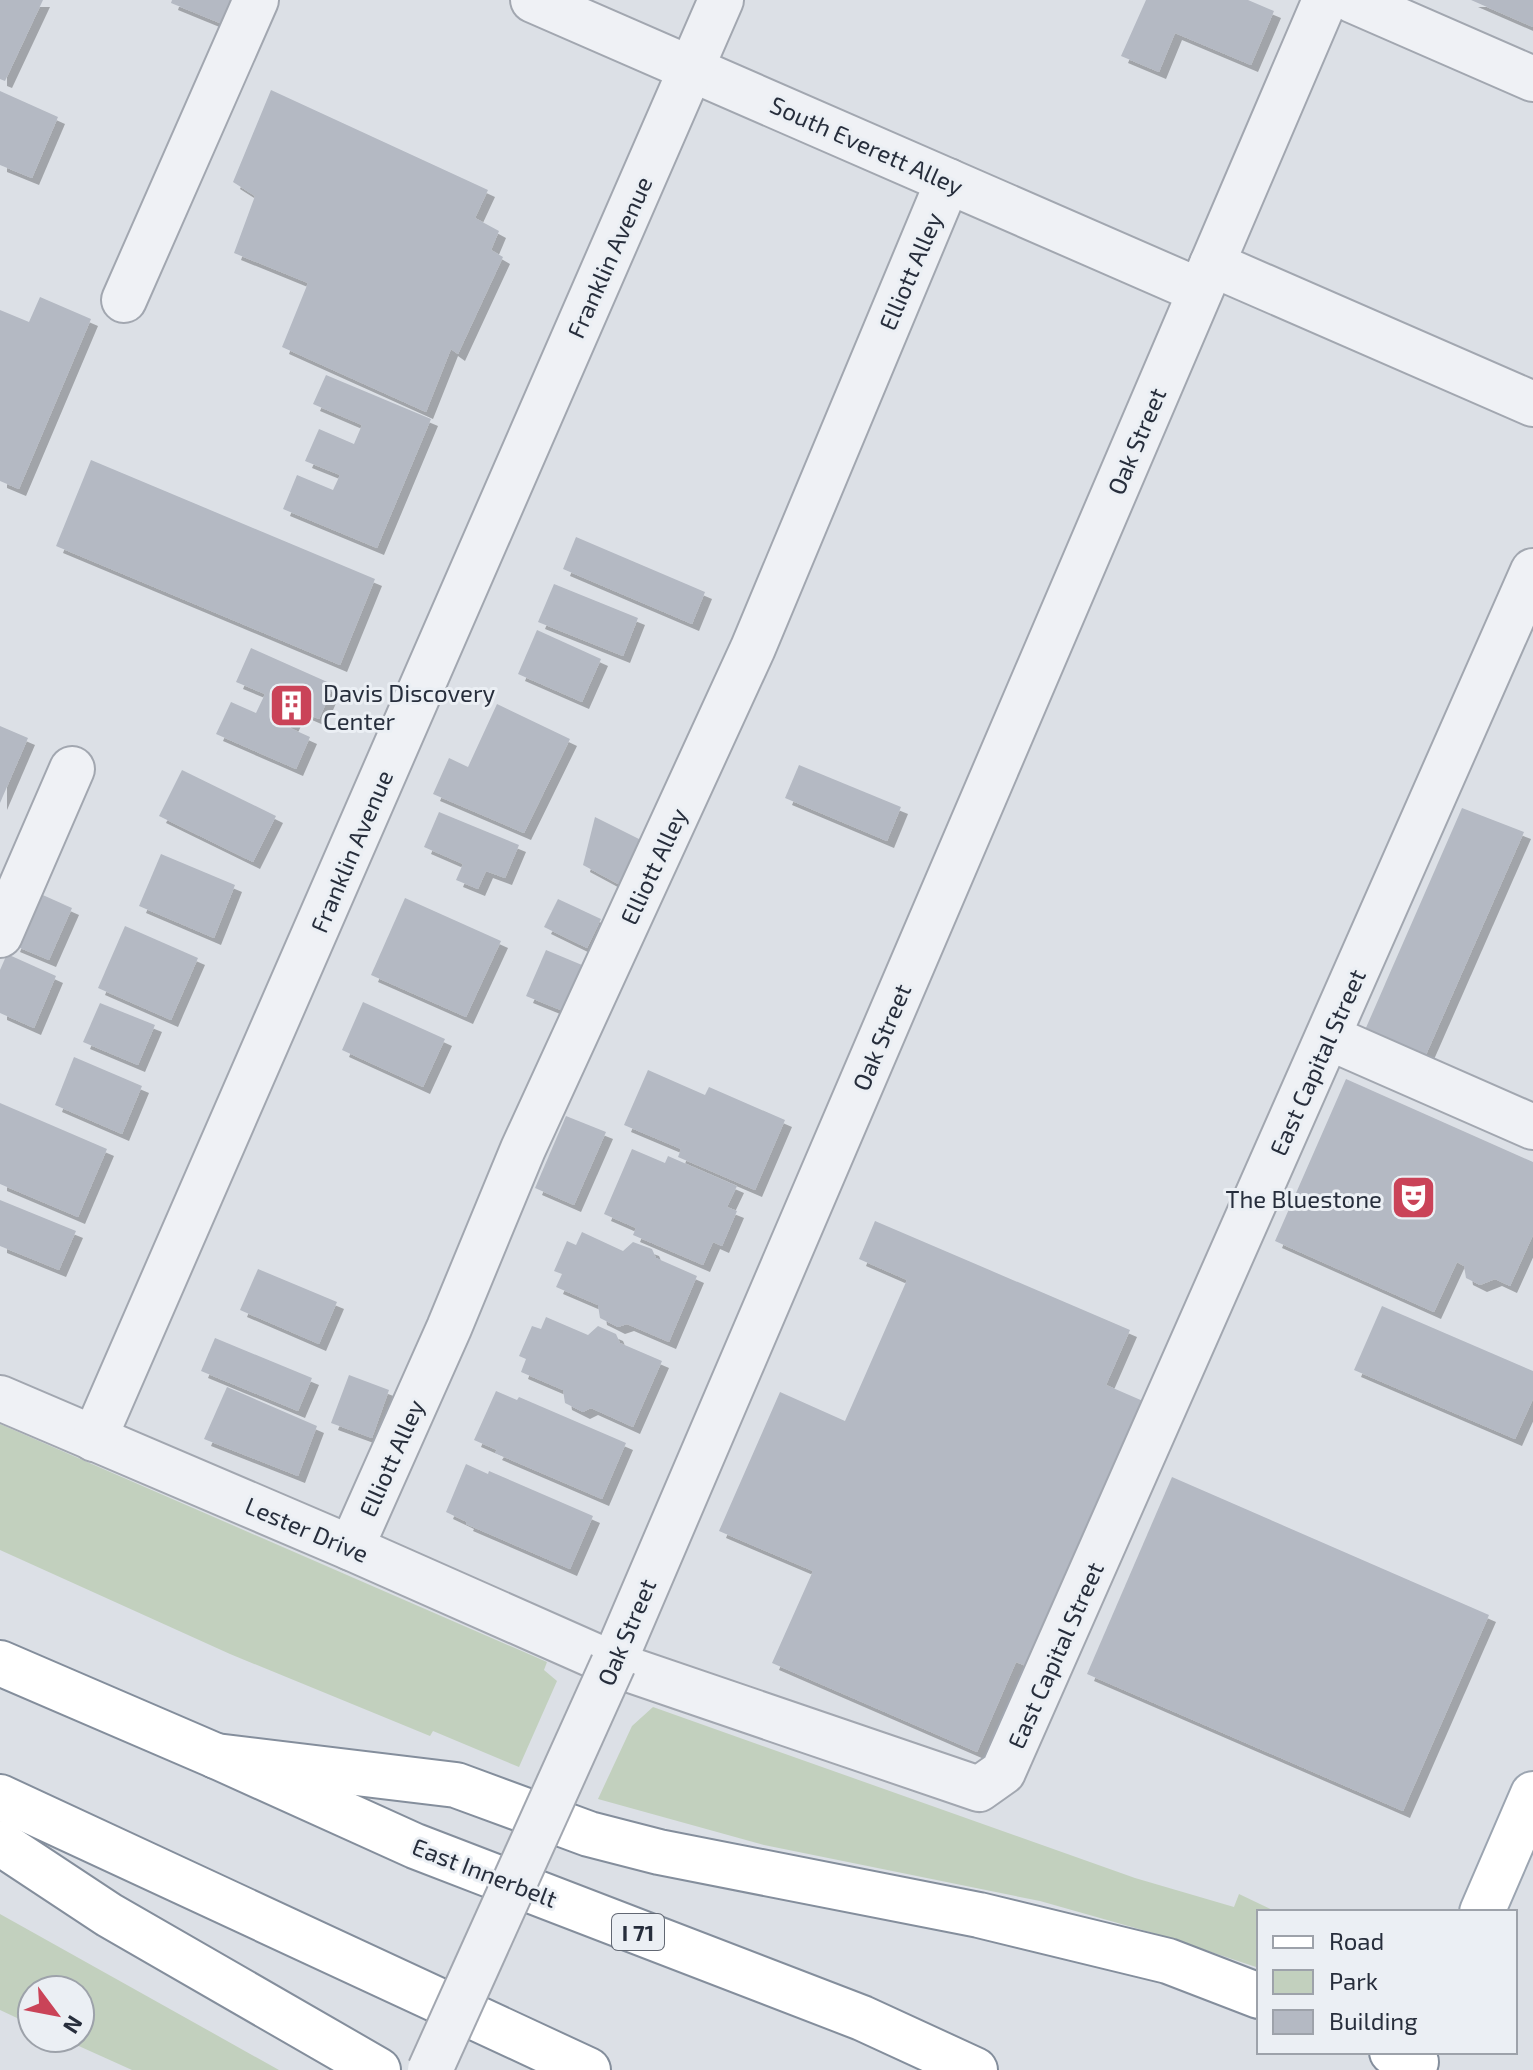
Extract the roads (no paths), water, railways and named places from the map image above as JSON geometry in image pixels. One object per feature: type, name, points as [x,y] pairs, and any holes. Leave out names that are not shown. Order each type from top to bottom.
[{"type":"main road","name":"East Innerbelt","points":[[0,1663],[415,1846],[862,2018],[975,2070]]},
{"type":"main road","points":[[216,1756],[456,1785],[589,1834],[645,1849],[979,1915],[1168,1961],[1257,1995]]},
{"type":"main road","points":[[1483,1910],[1533,1794]]},
{"type":"main road","points":[[0,1797],[588,2070]]},
{"type":"main road","points":[[0,1843],[109,1915],[378,2070]]},
{"type":"street","points":[[124,300],[256,0]]},
{"type":"street","name":"South Everett Alley","points":[[533,0],[948,181],[1533,404]]},
{"type":"street","name":"Franklin Avenue","points":[[94,1439],[721,0]]},
{"type":"street","name":"Oak Street","points":[[430,2070],[613,1664],[1325,0]]},
{"type":"street","points":[[1352,0],[1533,79]]},
{"type":"street","name":"Elliott Alley","points":[[351,1548],[449,1328],[523,1149],[753,648],[948,181]]},
{"type":"street","name":"East Capital Street","points":[[1003,1772],[1533,571]]},
{"type":"street","points":[[0,935],[72,769]]},
{"type":"street","points":[[1328,1037],[1533,1127]]},
{"type":"street","name":"Lester Drive","points":[[0,1398],[613,1664],[979,1789],[1003,1772]]},
{"type":"place","name":"Davis Discovery Center","points":[[292,706]]},
{"type":"place","name":"The Bluestone","points":[[1413,1198]]}]
